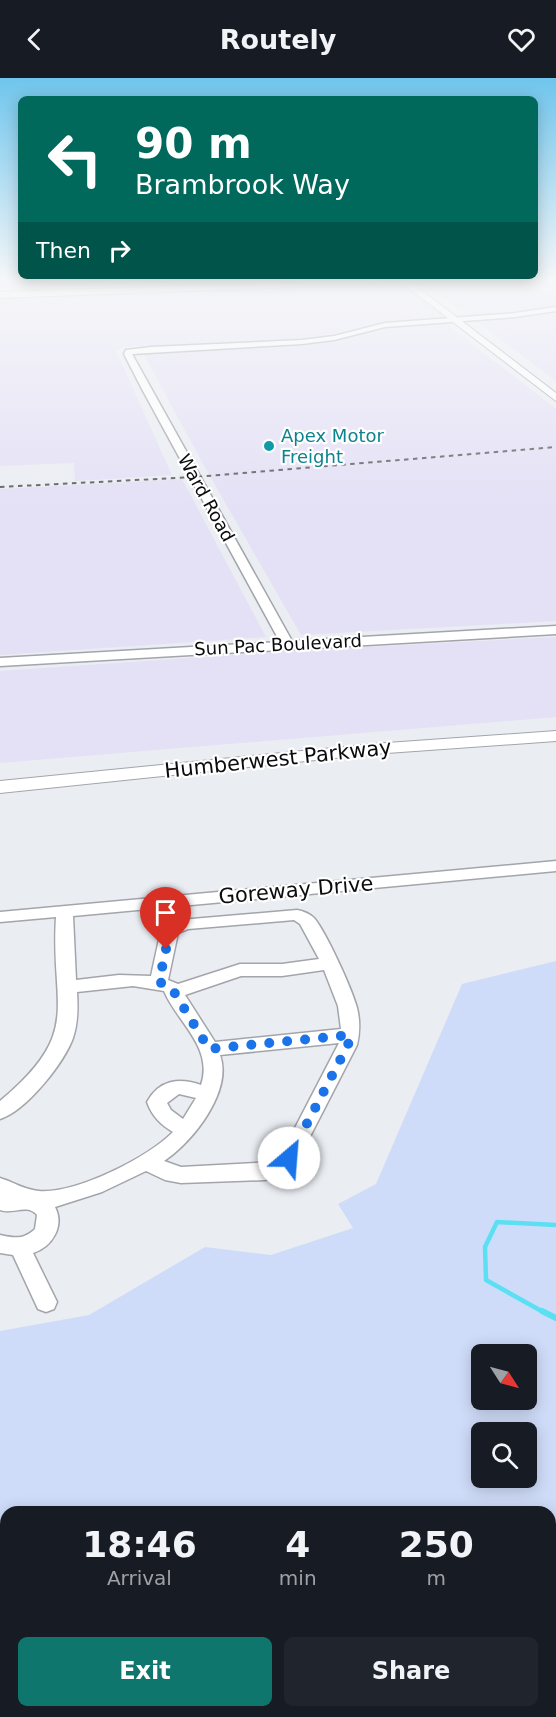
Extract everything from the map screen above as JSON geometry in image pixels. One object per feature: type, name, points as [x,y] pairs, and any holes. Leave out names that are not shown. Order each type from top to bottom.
[{"type":"main road","points":[[505,356],[556,398]]},
{"type":"main road","points":[[510,356],[556,390]]},
{"type":"main road","name":"Humberwest Parkway","points":[[0,774],[298,744],[556,726]]},
{"type":"main road","name":"Humberwest Parkway","points":[[0,787],[373,749],[556,736]]},
{"type":"street","name":"Ward Road","points":[[129,356],[287,644]]},
{"type":"street","name":"Sun Pac Boulevard","points":[[0,662],[556,630]]},
{"type":"street","name":"Goreway Drive","points":[[0,917],[556,866]]},
{"type":"street","points":[[0,1112],[36,1080],[56,1052],[67,1028],[65,912]]},
{"type":"street","points":[[19,1200],[62,1199],[145,1162],[175,1143],[201,1108],[214,1074],[213,1055],[166,987],[170,930],[186,924],[297,915],[307,921],[340,985],[352,1018],[348,1045],[289,1158],[280,1168],[265,1172],[181,1175],[172,1174],[145,1162]]},
{"type":"street","points":[[67,987],[136,980],[166,987],[240,970],[282,970],[328,964]]},
{"type":"street","points":[[209,1049],[350,1035]]},
{"type":"street","points":[[185,1129],[175,1125],[160,1112],[157,1102],[162,1094],[177,1086],[191,1087],[206,1095]]},
{"type":"street","points":[[19,1200],[50,1217],[49,1227],[42,1237],[32,1244],[10,1246],[46,1302]]},
{"type":"shaded area","points":[[0,356],[118,356],[172,475],[75,481],[74,463],[0,466]]},
{"type":"shaded area","points":[[145,356],[488,356],[556,409],[556,621],[301,635]]},
{"type":"shaded area","points":[[523,356],[556,356],[556,381]]},
{"type":"shaded area","points":[[182,479],[266,637],[0,655],[0,489]]},
{"type":"shaded area","points":[[556,637],[556,717],[0,763],[0,671],[292,651]]},
{"type":"shaded area","points":[[556,961],[556,1506],[0,1506],[0,1331],[89,1315],[205,1247],[271,1255],[353,1228],[338,1204],[376,1184],[462,984]]},
{"type":"waterway","points":[[545,1313],[486,1280],[485,1247],[497,1222],[556,1225]]},
{"type":"waterway","points":[[542,1311],[556,1318]]},
{"type":"railway","points":[[0,487],[195,477],[556,447]]},
{"type":"place","name":"Apex Motor Freight","points":[[269,446]]},
{"type":"route","points":[[166,949],[159,982],[171,987],[209,1049],[350,1035],[348,1045],[342,1052],[289,1158]]}]
